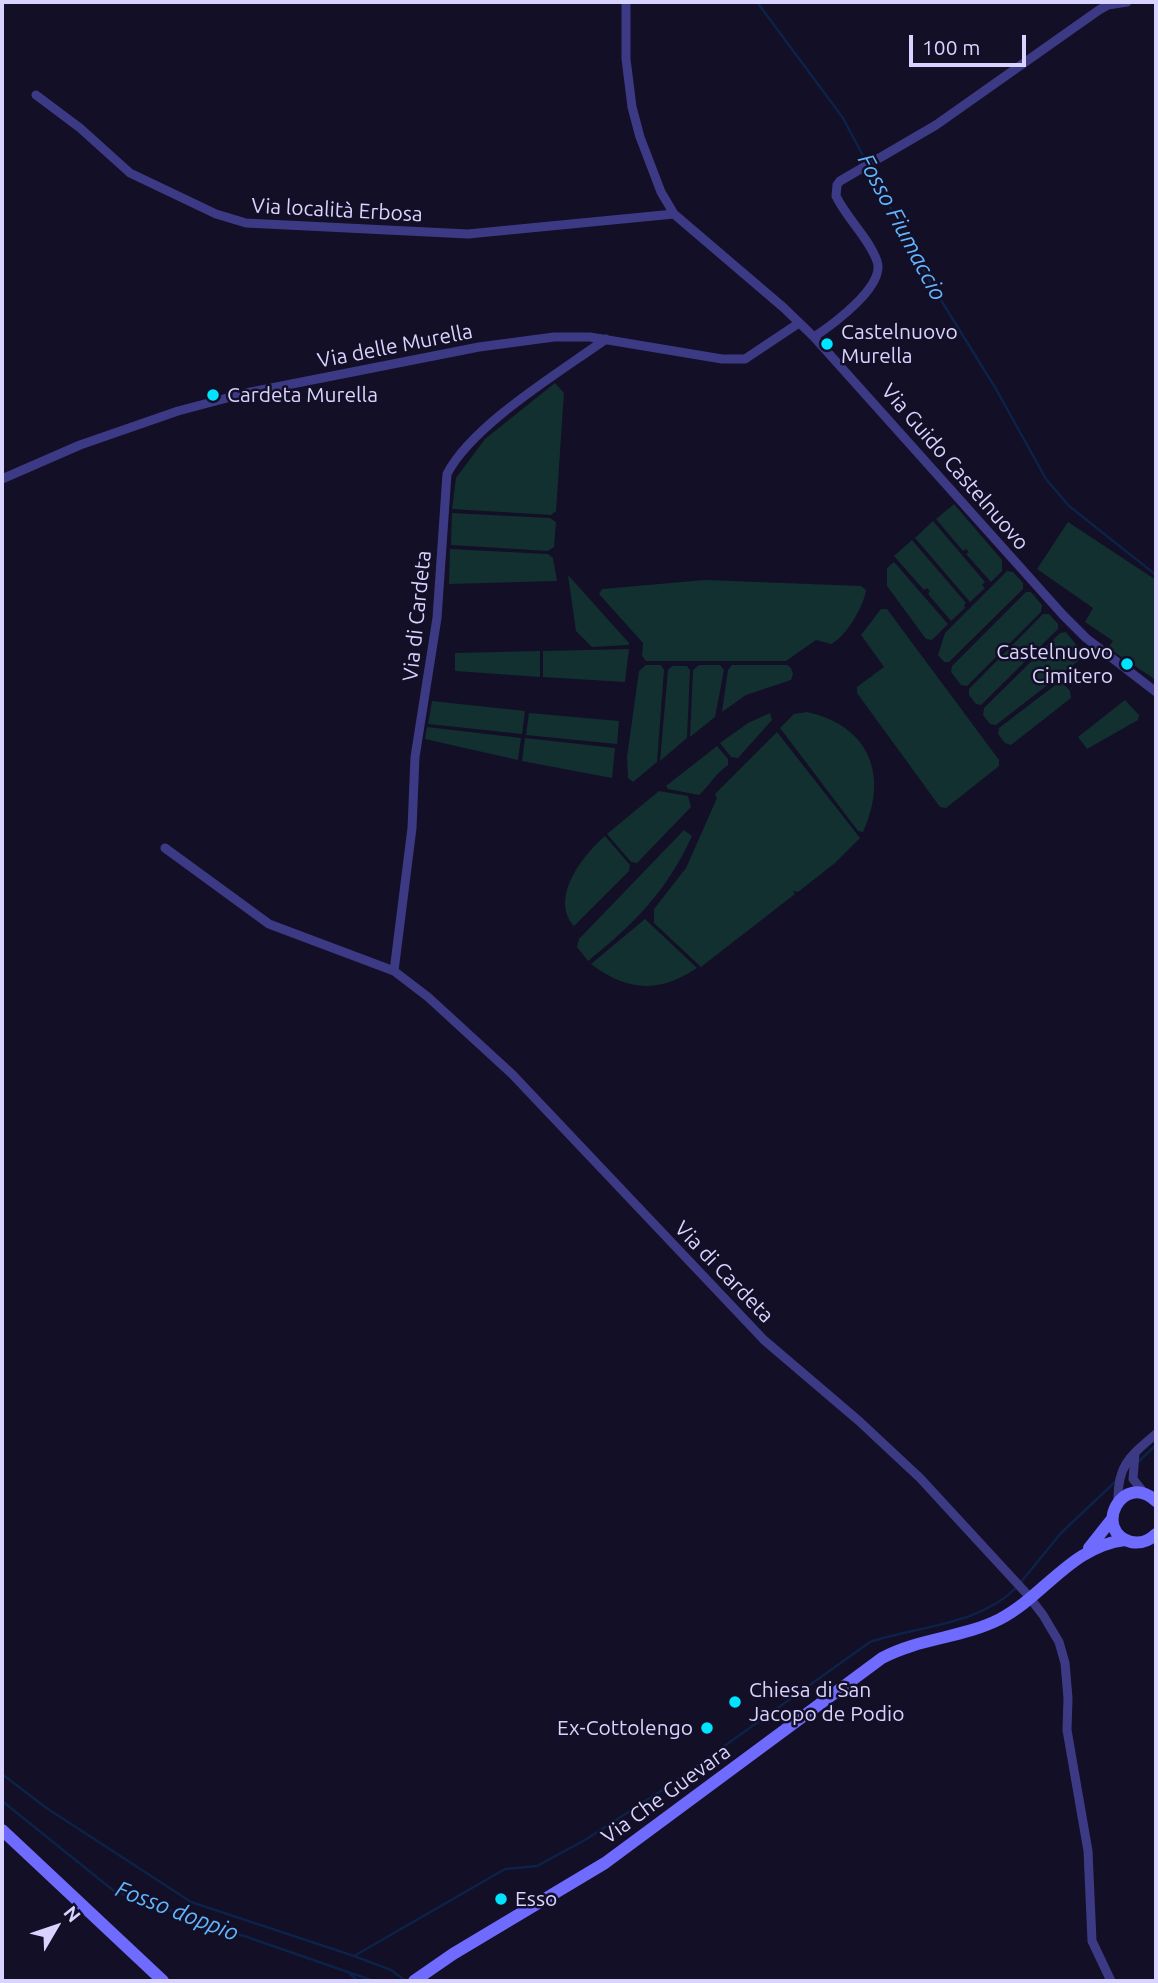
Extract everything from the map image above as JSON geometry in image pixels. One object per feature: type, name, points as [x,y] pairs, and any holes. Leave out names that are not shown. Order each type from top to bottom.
[{"type":"main road","points":[[1118,1502],[1130,1494],[1152,1496]]},
{"type":"main road","name":"Via Che Guevara","points":[[1082,1555],[1112,1518],[1118,1502]]},
{"type":"main road","points":[[1112,1518],[1118,1533],[1125,1539]]},
{"type":"main road","name":"Via Che Guevara","points":[[417,1979],[453,1954],[605,1863],[882,1658],[904,1648],[992,1623],[1010,1613],[1023,1589],[1082,1555],[1110,1542],[1125,1539],[1141,1542],[1156,1534]]},
{"type":"main road","points":[[2,1830],[163,1981]]},
{"type":"street","name":"Via Guido Castelnuovo","points":[[626,2],[626,59],[632,107],[656,181],[674,214],[814,337],[1063,615],[1086,638],[1156,692]]},
{"type":"street","points":[[814,337],[834,324],[854,304],[877,278],[879,272],[875,256],[835,196],[837,185],[936,125],[1099,10],[1108,5],[1127,2]]},
{"type":"street","name":"Via località Erbosa","points":[[36,95],[80,128],[130,173],[216,214],[246,223],[468,234],[674,214]]},
{"type":"street","name":"Via delle Murella","points":[[2,479],[80,445],[222,398],[479,347],[554,337],[606,339],[722,359],[745,359],[799,323]]},
{"type":"street","name":"Via di Cardeta","points":[[394,971],[412,828],[415,758],[437,618],[447,474],[458,456],[501,415],[606,339]]},
{"type":"street","name":"Via di Cardeta","points":[[165,848],[253,914],[275,927],[394,971],[428,997],[495,1057],[764,1340],[892,1450],[1023,1589],[1054,1632],[1065,1663],[1067,1730],[1088,1851],[1092,1941],[1111,1981]]},
{"type":"street","points":[[1118,1502],[1120,1473],[1125,1461],[1156,1433]]},
{"type":"street","points":[[1135,1451],[1132,1468],[1134,1481],[1152,1496]]},
{"type":"green space","points":[[555,383],[564,393],[556,511],[551,515],[452,509],[456,478],[485,439]]},
{"type":"green space","points":[[954,504],[1002,560],[1002,571],[991,582],[966,554],[969,552],[966,549],[963,551],[936,519]]},
{"type":"green space","points":[[452,513],[550,518],[556,522],[554,547],[548,551],[451,545]]},
{"type":"green space","points":[[933,521],[985,582],[982,585],[985,588],[970,602],[915,538]]},
{"type":"green space","points":[[1068,522],[1156,580],[1156,680],[1108,648],[1113,641],[1085,622],[1093,608],[1037,569]]},
{"type":"green space","points":[[912,540],[966,603],[965,608],[951,621],[928,594],[930,591],[927,588],[924,590],[894,556]]},
{"type":"green space","points":[[450,549],[548,554],[553,558],[557,581],[449,584]]},
{"type":"green space","points":[[894,562],[948,624],[932,640],[926,639],[887,586],[887,568]]},
{"type":"green space","points":[[1007,571],[1013,572],[1023,583],[1023,589],[949,662],[944,662],[938,655],[945,633]]},
{"type":"green space","points":[[568,575],[629,645],[592,647],[576,631]]},
{"type":"green space","points":[[705,580],[861,586],[866,590],[862,604],[843,635],[831,644],[816,640],[786,661],[646,661],[642,656],[643,643],[599,594],[602,589]]},
{"type":"green space","points":[[1026,592],[1031,592],[1042,605],[1041,612],[967,686],[961,685],[951,672],[952,666]]},
{"type":"green space","points":[[881,609],[887,609],[999,760],[999,766],[946,808],[940,807],[857,693],[857,687],[884,667],[861,635]]},
{"type":"green space","points":[[1043,614],[1049,614],[1058,624],[1058,629],[981,705],[976,704],[969,695],[969,689]]},
{"type":"green space","points":[[1066,632],[1082,652],[1082,658],[996,725],[990,724],[983,715],[984,708],[1060,633]]},
{"type":"green space","points":[[629,649],[625,682],[543,677],[543,651]]},
{"type":"green space","points":[[540,651],[540,677],[455,671],[455,653]]},
{"type":"green space","points":[[646,665],[661,665],[664,670],[657,762],[633,782],[628,778],[627,757],[639,671]]},
{"type":"green space","points":[[699,665],[720,665],[724,670],[715,717],[690,737],[693,670]]},
{"type":"green space","points":[[732,665],[787,665],[793,674],[791,680],[746,695],[722,712],[728,670]]},
{"type":"green space","points":[[672,666],[687,666],[690,670],[687,738],[660,761],[668,670]]},
{"type":"green space","points":[[1058,683],[1063,683],[1070,691],[1071,698],[1011,745],[1005,743],[998,734],[999,728]]},
{"type":"green space","points":[[1125,700],[1139,715],[1138,720],[1087,749],[1078,737]]},
{"type":"green space","points":[[432,701],[525,711],[522,734],[428,724]]},
{"type":"green space","points":[[807,712],[829,719],[846,729],[859,741],[868,756],[873,773],[874,792],[871,811],[863,832],[858,831],[780,728],[794,714]]},
{"type":"green space","points":[[529,713],[619,721],[617,744],[526,735]]},
{"type":"green space","points":[[770,713],[772,720],[738,758],[731,757],[720,743],[748,723]]},
{"type":"green space","points":[[427,727],[521,738],[518,760],[425,739]]},
{"type":"green space","points":[[777,732],[860,838],[835,863],[798,892],[793,891],[795,894],[701,967],[654,923],[654,909],[686,868],[717,798],[715,794]]},
{"type":"green space","points":[[525,738],[615,748],[612,778],[522,761]]},
{"type":"green space","points":[[717,746],[728,759],[728,765],[699,795],[668,789],[666,786]]},
{"type":"green space","points":[[659,791],[688,796],[691,807],[637,863],[631,862],[607,834]]},
{"type":"green space","points":[[684,830],[692,836],[660,890],[635,920],[588,961],[577,947],[579,939]]},
{"type":"green space","points":[[605,836],[630,865],[629,871],[574,926],[567,915],[567,890],[579,865]]},
{"type":"green space","points":[[645,919],[697,968],[670,982],[644,986],[618,980],[591,964]]},
{"type":"waterway","name":"Fosso Fiumaccio","points":[[757,2],[843,118],[931,284],[996,389],[1046,479],[1069,506],[1156,575]]},
{"type":"waterway","points":[[1138,1462],[1156,1445]]},
{"type":"waterway","points":[[1021,1582],[1061,1533],[1117,1480]]},
{"type":"waterway","points":[[354,1956],[505,1869],[537,1866],[585,1840],[667,1787],[870,1642],[967,1617],[1002,1600],[1017,1587]]},
{"type":"waterway","points":[[2,1774],[45,1807],[191,1902],[354,1956],[391,1970],[406,1981]]},
{"type":"waterway","name":"Fosso doppio","points":[[2,1801],[114,1891],[374,1981]]},
{"type":"waterway","name":"Fosso doppio","points":[[350,1974],[358,1981]]},
{"type":"place","name":"Castelnuovo Murella","points":[[827,344]]},
{"type":"place","name":"Cardeta Murella","points":[[213,395]]},
{"type":"place","name":"Castelnuovo Cimitero","points":[[1127,664]]},
{"type":"place","name":"Chiesa di San Jacopo de Podio","points":[[735,1702]]},
{"type":"place","name":"Ex-Cottolengo","points":[[707,1728]]},
{"type":"place","name":"Esso","points":[[501,1899]]}]
